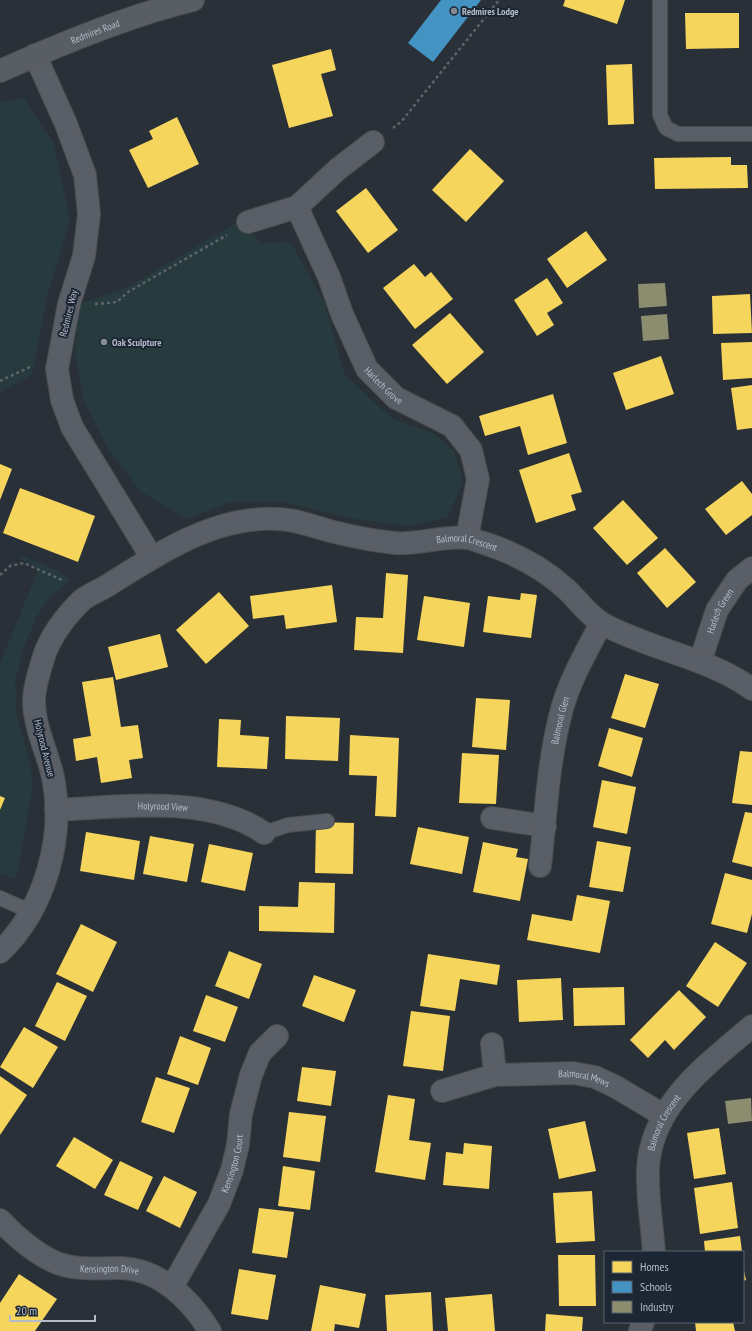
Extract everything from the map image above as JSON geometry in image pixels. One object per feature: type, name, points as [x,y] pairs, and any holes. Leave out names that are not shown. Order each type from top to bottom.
[{"type":"street","name":"Redmires Road","points":[[0,71],[35,55],[171,5],[194,0]]},
{"type":"street","name":"Redmires Way","points":[[35,55],[66,124],[85,175],[89,214],[84,256],[69,304],[57,369],[62,400],[72,427],[152,558]]},
{"type":"street","points":[[248,222],[297,207],[338,169],[373,142]]},
{"type":"street","name":"Harlech Grove","points":[[297,207],[329,277],[342,314],[367,369],[396,398],[452,426],[471,450],[478,479],[467,538]]},
{"type":"street","name":"Balmoral Crescent","points":[[152,558],[205,531],[234,523],[262,519],[291,519],[335,532],[399,544],[467,538],[500,548],[534,564],[565,588],[601,622],[653,645],[733,676],[752,689]]},
{"type":"street","name":"Holyrood Avenue","points":[[0,952],[32,912],[44,882],[54,846],[56,810],[53,777],[40,736],[34,700],[44,655],[59,624],[84,598],[152,558]]},
{"type":"street","name":"Harlech Green","points":[[700,662],[717,610],[737,580],[752,568]]},
{"type":"street","name":"Balmoral Glen","points":[[540,866],[554,748],[562,708],[572,681],[601,622]]},
{"type":"street","name":"Holyrood View","points":[[56,810],[147,806],[197,809],[231,816],[251,824],[264,833]]},
{"type":"street","points":[[492,818],[545,826]]},
{"type":"street","name":"Balmoral Crescent","points":[[654,1251],[648,1170],[651,1145],[663,1115],[684,1087],[752,1026]]},
{"type":"street","name":"Kensington Court","points":[[172,1287],[220,1204],[232,1170],[238,1145],[241,1114],[251,1075],[260,1053],[277,1036]]},
{"type":"street","points":[[492,1044],[495,1075]]},
{"type":"street","name":"Balmoral Mews","points":[[442,1091],[495,1075],[573,1073],[595,1077],[616,1087],[663,1115]]},
{"type":"street","name":"Kensington Drive","points":[[3,1229],[39,1253],[65,1266],[93,1270],[120,1268],[148,1273],[172,1287],[200,1315],[210,1331]]},
{"type":"lane","points":[[660,0],[660,114],[666,128],[678,134],[752,134]]},
{"type":"lane","points":[[264,833],[288,825],[327,821]]},
{"type":"lane","points":[[0,898],[32,912]]},
{"type":"path","points":[[373,142],[401,122],[499,0]]},
{"type":"path","points":[[69,304],[101,304],[117,302],[128,292],[248,222]]},
{"type":"path","points":[[0,575],[10,566],[24,563],[63,580],[84,598]]},
{"type":"green space","points":[[24,98],[54,144],[70,220],[48,293],[32,375],[0,392],[0,103]]},
{"type":"green space","points":[[243,219],[260,243],[291,242],[325,304],[344,373],[391,418],[433,433],[454,451],[463,482],[448,517],[411,526],[360,520],[282,502],[230,502],[187,519],[140,491],[108,448],[84,401],[75,352],[79,304],[126,288]]},
{"type":"green space","points":[[22,556],[59,571],[70,580],[50,597],[37,616],[24,647],[15,682],[17,716],[30,762],[33,787],[16,879],[0,873],[0,810],[5,798],[0,796],[0,663],[36,575],[36,566],[19,558]]},
{"type":"building: Homes","points":[[565,0],[625,0],[617,24],[563,6]]},
{"type":"building: Homes","points":[[685,13],[739,13],[739,48],[686,49]]},
{"type":"building: Homes","points":[[331,49],[336,70],[321,74],[333,116],[289,128],[272,65]]},
{"type":"building: Homes","points":[[632,64],[634,124],[608,125],[606,65]]},
{"type":"building: Homes","points":[[177,117],[199,164],[148,188],[129,150],[153,139],[149,131]]},
{"type":"building: Homes","points":[[470,149],[504,181],[466,222],[432,190]]},
{"type":"building: Homes","points":[[731,157],[731,165],[747,165],[748,188],[655,189],[654,158]]},
{"type":"building: Homes","points":[[366,188],[398,230],[368,253],[336,211]]},
{"type":"building: Homes","points":[[586,231],[607,260],[567,288],[547,259]]},
{"type":"building: Homes","points":[[414,264],[425,277],[431,272],[453,299],[415,329],[383,288]]},
{"type":"building: Homes","points":[[547,278],[563,303],[547,313],[554,325],[537,336],[514,300]]},
{"type":"building: Homes","points":[[750,294],[752,333],[713,334],[712,296]]},
{"type":"building: Homes","points":[[450,313],[484,352],[447,384],[412,345]]},
{"type":"building: Homes","points":[[752,342],[752,378],[723,380],[721,343]]},
{"type":"building: Homes","points":[[661,356],[674,394],[626,410],[613,373]]},
{"type":"building: Homes","points":[[752,385],[752,428],[737,430],[731,388]]},
{"type":"building: Homes","points":[[553,394],[567,443],[528,455],[520,426],[485,436],[479,416]]},
{"type":"building: Homes","points":[[569,453],[582,492],[571,495],[576,510],[536,523],[519,470]]},
{"type":"building: Homes","points":[[0,464],[12,469],[0,500]]},
{"type":"building: Homes","points":[[742,481],[752,494],[752,515],[726,535],[705,509]]},
{"type":"building: Homes","points":[[20,488],[95,516],[78,562],[3,533]]},
{"type":"building: Homes","points":[[623,500],[658,538],[627,565],[593,528]]},
{"type":"building: Homes","points":[[665,548],[696,582],[667,608],[637,573]]},
{"type":"building: Homes","points":[[386,573],[408,575],[403,653],[354,650],[356,617],[383,618]]},
{"type":"building: Homes","points":[[332,585],[337,622],[286,629],[284,615],[253,619],[250,596]]},
{"type":"building: Homes","points":[[219,592],[249,626],[206,664],[176,630]]},
{"type":"building: Homes","points":[[521,593],[537,595],[531,638],[483,632],[488,596],[520,600]]},
{"type":"building: Homes","points":[[424,596],[470,603],[464,647],[417,640]]},
{"type":"building: Homes","points":[[160,634],[168,667],[116,680],[108,647]]},
{"type":"building: Homes","points":[[625,674],[659,684],[645,728],[611,718]]},
{"type":"building: Homes","points":[[113,677],[121,727],[138,725],[143,758],[129,760],[132,778],[101,783],[97,757],[76,761],[73,739],[91,736],[82,682]]},
{"type":"building: Homes","points":[[476,698],[510,700],[506,750],[472,747]]},
{"type":"building: Homes","points":[[286,716],[340,718],[338,761],[285,759]]},
{"type":"building: Homes","points":[[219,719],[241,720],[240,735],[269,737],[267,769],[217,767]]},
{"type":"building: Homes","points":[[609,728],[643,738],[632,777],[598,766]]},
{"type":"building: Homes","points":[[350,735],[399,738],[396,817],[375,816],[377,776],[349,775]]},
{"type":"building: Homes","points":[[740,751],[752,752],[752,805],[732,803]]},
{"type":"building: Homes","points":[[462,753],[499,755],[496,804],[459,803]]},
{"type":"building: Homes","points":[[602,780],[636,787],[627,834],[593,827]]},
{"type":"building: Homes","points":[[0,796],[5,798],[0,810]]},
{"type":"building: Homes","points":[[745,812],[752,813],[752,867],[732,862]]},
{"type":"building: Homes","points":[[316,822],[354,823],[353,874],[315,873]]},
{"type":"building: Homes","points":[[418,827],[469,837],[462,874],[410,864]]},
{"type":"building: Homes","points":[[86,832],[140,841],[134,880],[80,871]]},
{"type":"building: Homes","points":[[150,836],[194,844],[187,882],[143,874]]},
{"type":"building: Homes","points":[[597,841],[631,847],[623,892],[589,887]]},
{"type":"building: Homes","points":[[483,842],[518,849],[516,857],[528,859],[520,901],[473,892]]},
{"type":"building: Homes","points":[[209,844],[253,853],[245,891],[201,882]]},
{"type":"building: Homes","points":[[725,873],[752,880],[752,914],[747,933],[711,924]]},
{"type":"building: Homes","points":[[299,882],[335,883],[334,933],[259,931],[259,906],[298,907]]},
{"type":"building: Homes","points":[[577,895],[610,901],[600,953],[527,940],[532,914],[572,921]]},
{"type":"building: Homes","points":[[81,924],[117,942],[93,992],[56,974]]},
{"type":"building: Homes","points":[[715,942],[747,963],[718,1007],[686,986]]},
{"type":"building: Homes","points":[[229,951],[262,964],[249,999],[215,986]]},
{"type":"building: Homes","points":[[428,954],[500,965],[497,985],[460,979],[455,1011],[420,1006]]},
{"type":"building: Homes","points":[[314,975],[356,990],[344,1022],[302,1006]]},
{"type":"building: Homes","points":[[561,978],[563,1020],[519,1022],[517,980]]},
{"type":"building: Homes","points":[[57,982],[87,996],[65,1041],[35,1026]]},
{"type":"building: Homes","points":[[624,987],[625,1025],[574,1026],[573,988]]},
{"type":"building: Homes","points":[[679,990],[706,1017],[674,1050],[665,1040],[648,1058],[630,1040]]},
{"type":"building: Homes","points":[[206,995],[238,1007],[225,1042],[193,1031]]},
{"type":"building: Homes","points":[[411,1011],[450,1016],[443,1071],[403,1066]]},
{"type":"building: Homes","points":[[24,1027],[58,1047],[33,1088],[0,1067]]},
{"type":"building: Homes","points":[[180,1036],[211,1048],[198,1085],[167,1074]]},
{"type":"building: Homes","points":[[302,1067],[336,1071],[331,1106],[297,1101]]},
{"type":"building: Homes","points":[[0,1076],[27,1095],[0,1135]]},
{"type":"building: Homes","points":[[156,1077],[190,1088],[174,1133],[141,1122]]},
{"type":"building: Homes","points":[[388,1095],[415,1099],[409,1140],[431,1143],[425,1180],[375,1172]]},
{"type":"building: Homes","points":[[289,1112],[326,1116],[320,1162],[283,1157]]},
{"type":"building: Homes","points":[[585,1121],[596,1171],[559,1179],[548,1129]]},
{"type":"building: Homes","points":[[719,1128],[726,1174],[694,1179],[687,1133]]},
{"type":"building: Homes","points":[[74,1137],[113,1160],[95,1189],[56,1166]]},
{"type":"building: Homes","points":[[464,1143],[492,1146],[489,1189],[443,1185],[446,1152],[463,1154]]},
{"type":"building: Homes","points":[[120,1161],[153,1177],[138,1210],[104,1195]]},
{"type":"building: Homes","points":[[283,1166],[315,1171],[310,1210],[278,1206]]},
{"type":"building: Homes","points":[[164,1176],[197,1192],[180,1228],[146,1211]]},
{"type":"building: Homes","points":[[732,1182],[738,1228],[700,1234],[694,1188]]},
{"type":"building: Homes","points":[[592,1191],[595,1241],[556,1243],[553,1193]]},
{"type":"building: Homes","points":[[259,1208],[294,1212],[287,1258],[252,1253]]},
{"type":"building: Homes","points":[[740,1236],[742,1251],[705,1251],[704,1241]]},
{"type":"building: Homes","points":[[558,1255],[595,1255],[596,1306],[559,1306]]},
{"type":"building: Homes","points":[[239,1269],[276,1275],[268,1320],[231,1314]]},
{"type":"building: Homes","points":[[19,1274],[57,1299],[35,1331],[0,1331],[0,1303]]},
{"type":"building: Homes","points":[[320,1285],[366,1294],[359,1328],[335,1324],[334,1331],[311,1331]]},
{"type":"building: Homes","points":[[431,1292],[433,1331],[387,1331],[385,1295]]},
{"type":"building: Homes","points":[[492,1294],[495,1331],[448,1331],[445,1298]]},
{"type":"building: Homes","points":[[546,1314],[583,1317],[582,1331],[545,1331]]},
{"type":"building: Homes","points":[[695,1323],[733,1323],[735,1331],[696,1331]]},
{"type":"building: Schools","points":[[441,0],[481,0],[433,62],[408,43]]},
{"type":"building: Industry","points":[[665,283],[667,306],[639,308],[638,284]]},
{"type":"building: Industry","points":[[667,314],[669,339],[643,341],[641,316]]},
{"type":"building: Industry","points":[[751,1098],[752,1121],[728,1124],[725,1101]]},
{"type":"place","name":"Redmires Lodge","points":[[454,11]]},
{"type":"place","name":"Oak Sculpture","points":[[104,342]]}]
